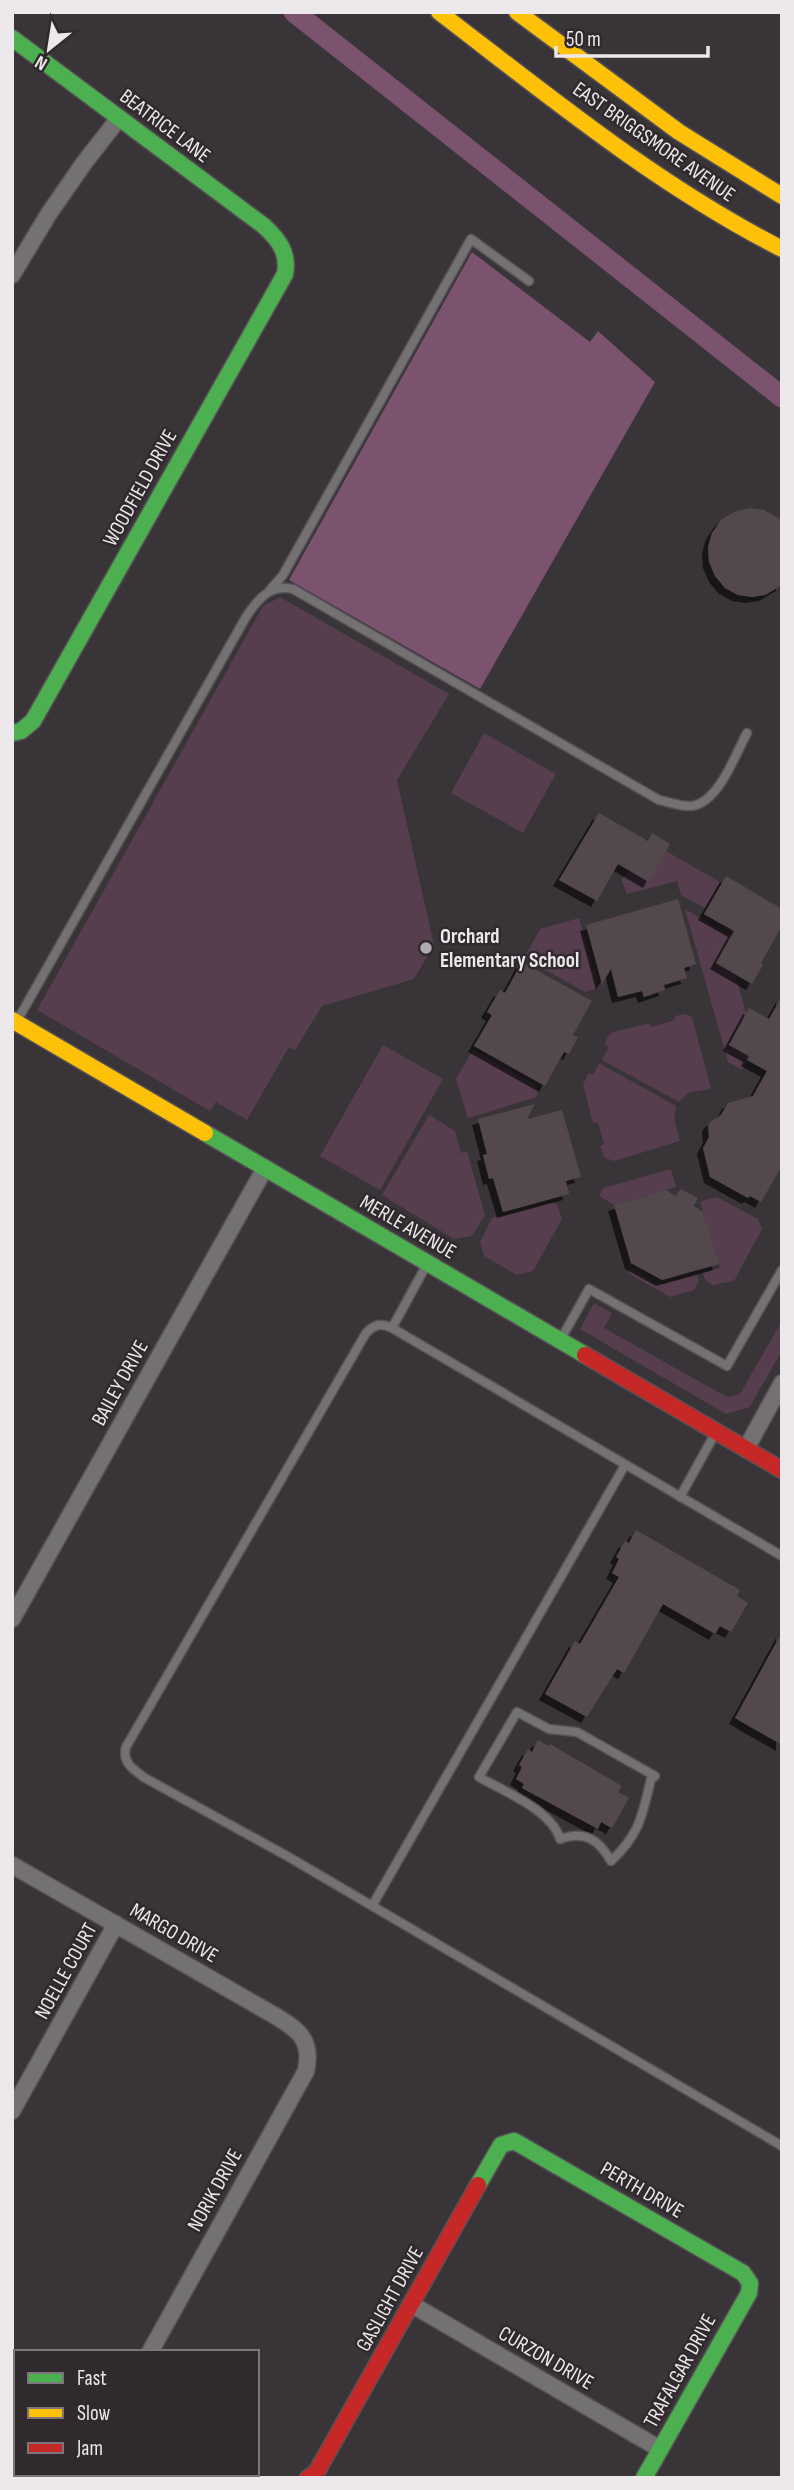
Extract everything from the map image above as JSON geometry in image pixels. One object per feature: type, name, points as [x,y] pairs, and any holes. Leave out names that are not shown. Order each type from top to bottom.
[{"type":"street","name":"EAST BRIGGSMORE AVENUE","points":[[439,12],[673,186],[782,249]]},
{"type":"street","name":"EAST BRIGGSMORE AVENUE","points":[[517,12],[648,113],[713,157],[782,196]]},
{"type":"street","name":"BEATRICE LANE","points":[[12,38],[264,226],[280,240],[287,254]]},
{"type":"street","points":[[12,275],[55,205],[119,118]]},
{"type":"street","name":"WOODFIELD DRIVE","points":[[13,733],[21,731],[33,721],[285,274],[287,254]]},
{"type":"street","name":"MERLE AVENUE","points":[[13,1023],[782,1471]]},
{"type":"street","name":"BAILEY DRIVE","points":[[12,1619],[265,1168]]},
{"type":"street","points":[[746,1449],[782,1383]]},
{"type":"street","name":"MARGO DRIVE","points":[[12,1865],[297,2029],[306,2046]]},
{"type":"street","name":"NOELLE COURT","points":[[12,2111],[116,1924]]},
{"type":"street","name":"NORIK DRIVE","points":[[151,2350],[306,2070],[306,2046]]},
{"type":"street","name":"PERTH DRIVE","points":[[508,2141],[514,2141],[743,2273],[750,2283]]},
{"type":"street","name":"GASLIGHT DRIVE","points":[[316,2476],[501,2145],[508,2141]]},
{"type":"street","name":"TRAFALGAR DRIVE","points":[[644,2478],[749,2292],[750,2283]]},
{"type":"street","name":"CURZON DRIVE","points":[[411,2304],[660,2449]]},
{"type":"lane","points":[[13,1023],[246,617],[282,575],[471,239],[529,281]]},
{"type":"lane","points":[[269,591],[283,587],[293,589],[659,800],[691,806],[704,802],[715,793],[747,733]]},
{"type":"lane","points":[[392,1328],[428,1263]]},
{"type":"lane","points":[[560,1340],[589,1289],[727,1366],[782,1270]]},
{"type":"lane","points":[[782,1556],[392,1328],[382,1324],[373,1326],[366,1332],[124,1754],[127,1762],[145,1778],[287,1856],[782,2146]]},
{"type":"lane","points":[[680,1497],[717,1432]]},
{"type":"lane","points":[[372,1906],[625,1465]]},
{"type":"lane","points":[[517,1712],[521,1712],[549,1728],[577,1732],[655,1776],[651,1779],[641,1822],[629,1843],[611,1861],[603,1847],[593,1840],[571,1835],[560,1839],[558,1830],[536,1809],[479,1777],[517,1712]]},
{"type":"shaded area","points":[[472,252],[590,342],[598,331],[655,382],[480,689],[289,580]]},
{"type":"shaded area","points":[[280,597],[449,694],[397,780],[434,945],[414,979],[322,1006],[295,1050],[289,1047],[247,1120],[216,1102],[210,1111],[37,1010],[263,606]]},
{"type":"shaded area","points":[[484,733],[556,774],[523,833],[451,793]]},
{"type":"shaded area","points":[[666,851],[720,882],[705,908],[681,895],[677,881],[627,894],[621,880],[630,871],[649,881]]},
{"type":"shaded area","points":[[685,909],[749,947],[727,943],[716,962],[735,974],[746,1013],[729,1044],[749,1056],[742,1070],[728,1062]]},
{"type":"shaded area","points":[[579,918],[599,988],[585,992],[524,958],[540,929]]},
{"type":"shaded area","points":[[685,1014],[692,1017],[711,1089],[688,1093],[679,1102],[602,1060],[609,1047],[604,1044],[610,1033],[649,1023],[651,1027]]},
{"type":"shaded area","points":[[383,1045],[443,1079],[380,1190],[320,1156]]},
{"type":"shaded area","points":[[473,1050],[534,1084],[538,1090],[537,1097],[468,1118],[456,1079]]},
{"type":"shaded area","points":[[599,1063],[676,1106],[674,1119],[680,1141],[614,1161],[605,1158],[600,1146],[604,1144],[598,1122],[593,1123],[583,1084],[589,1073],[593,1075]]},
{"type":"shaded area","points":[[429,1115],[455,1131],[461,1153],[467,1151],[485,1215],[472,1236],[454,1239],[382,1195]]},
{"type":"shaded area","points":[[671,1169],[676,1187],[614,1205],[599,1196],[603,1188]]},
{"type":"shaded area","points":[[717,1197],[758,1219],[762,1229],[734,1281],[713,1285],[705,1280],[703,1273],[720,1268],[700,1202]]},
{"type":"shaded area","points":[[553,1202],[557,1205],[562,1219],[533,1271],[517,1275],[484,1256],[480,1242],[492,1218]]},
{"type":"shaded area","points":[[630,1269],[660,1285],[697,1275],[699,1281],[694,1290],[670,1297],[628,1273]]},
{"type":"shaded area","points":[[594,1303],[612,1313],[604,1328],[727,1397],[740,1394],[782,1321],[782,1350],[750,1407],[726,1414],[580,1329]]},
{"type":"building","points":[[749,508],[764,510],[782,520],[782,585],[765,595],[752,597],[738,595],[725,588],[715,576],[709,562],[708,547],[712,533],[721,520],[734,512]]},
{"type":"building","points":[[599,813],[648,841],[652,833],[670,844],[649,882],[618,864],[597,901],[559,880]]},
{"type":"building","points":[[726,876],[782,909],[782,926],[752,984],[716,963],[734,931],[704,914]]},
{"type":"building","points":[[678,899],[696,964],[684,968],[687,978],[664,985],[665,990],[644,997],[642,991],[618,997],[611,969],[602,984],[586,925]]},
{"type":"building","points":[[522,962],[592,1001],[573,1035],[578,1037],[569,1054],[564,1052],[545,1086],[474,1046],[492,1015],[487,1012],[500,990],[505,993]]},
{"type":"building","points":[[782,996],[782,1166],[761,1202],[750,1196],[748,1198],[710,1177],[703,1148],[709,1137],[710,1122],[721,1115],[728,1103],[753,1096],[767,1071],[747,1060],[749,1056],[729,1045],[749,1008],[769,1019]]},
{"type":"building","points":[[535,1104],[527,1119],[562,1110],[581,1177],[566,1181],[569,1194],[503,1212],[493,1178],[489,1179],[483,1155],[487,1154],[478,1119]]},
{"type":"building","points":[[680,1189],[698,1198],[694,1206],[703,1212],[719,1264],[662,1280],[631,1263],[614,1205],[666,1190],[676,1196]]},
{"type":"building","points":[[636,1530],[740,1590],[737,1596],[748,1603],[731,1632],[720,1626],[715,1634],[663,1604],[624,1673],[617,1669],[587,1717],[545,1694],[575,1641],[580,1644],[619,1577],[612,1573],[619,1559],[616,1557],[625,1541],[629,1543]]},
{"type":"building","points":[[782,1632],[782,1745],[735,1718]]},
{"type":"building","points":[[538,1740],[549,1746],[550,1744],[622,1786],[618,1792],[629,1798],[612,1828],[601,1822],[598,1829],[522,1788],[524,1784],[516,1779],[522,1767],[519,1765],[528,1749],[532,1752]]},
{"type":"waterway","points":[[294,12],[782,397]]},
{"type":"traffic: fast","points":[[12,38],[264,226],[282,247],[286,260],[285,274],[33,721],[21,731],[12,733]]},
{"type":"traffic: fast","points":[[205,1133],[585,1355]]},
{"type":"traffic: fast","points":[[478,2185],[501,2145],[514,2141],[743,2273],[750,2283],[749,2293],[644,2478]]},
{"type":"traffic: fast","points":[[42,2476],[46,2478]]},
{"type":"traffic: slow","points":[[439,12],[648,168],[691,197],[782,249]]},
{"type":"traffic: slow","points":[[517,12],[679,132],[782,196]]},
{"type":"traffic: slow","points":[[12,1020],[205,1133]]},
{"type":"traffic: jam","points":[[585,1355],[782,1470]]},
{"type":"traffic: jam","points":[[308,2478],[316,2473],[478,2185]]},
{"type":"place","name":"Orchard Elementary School","points":[[426,948]]}]
